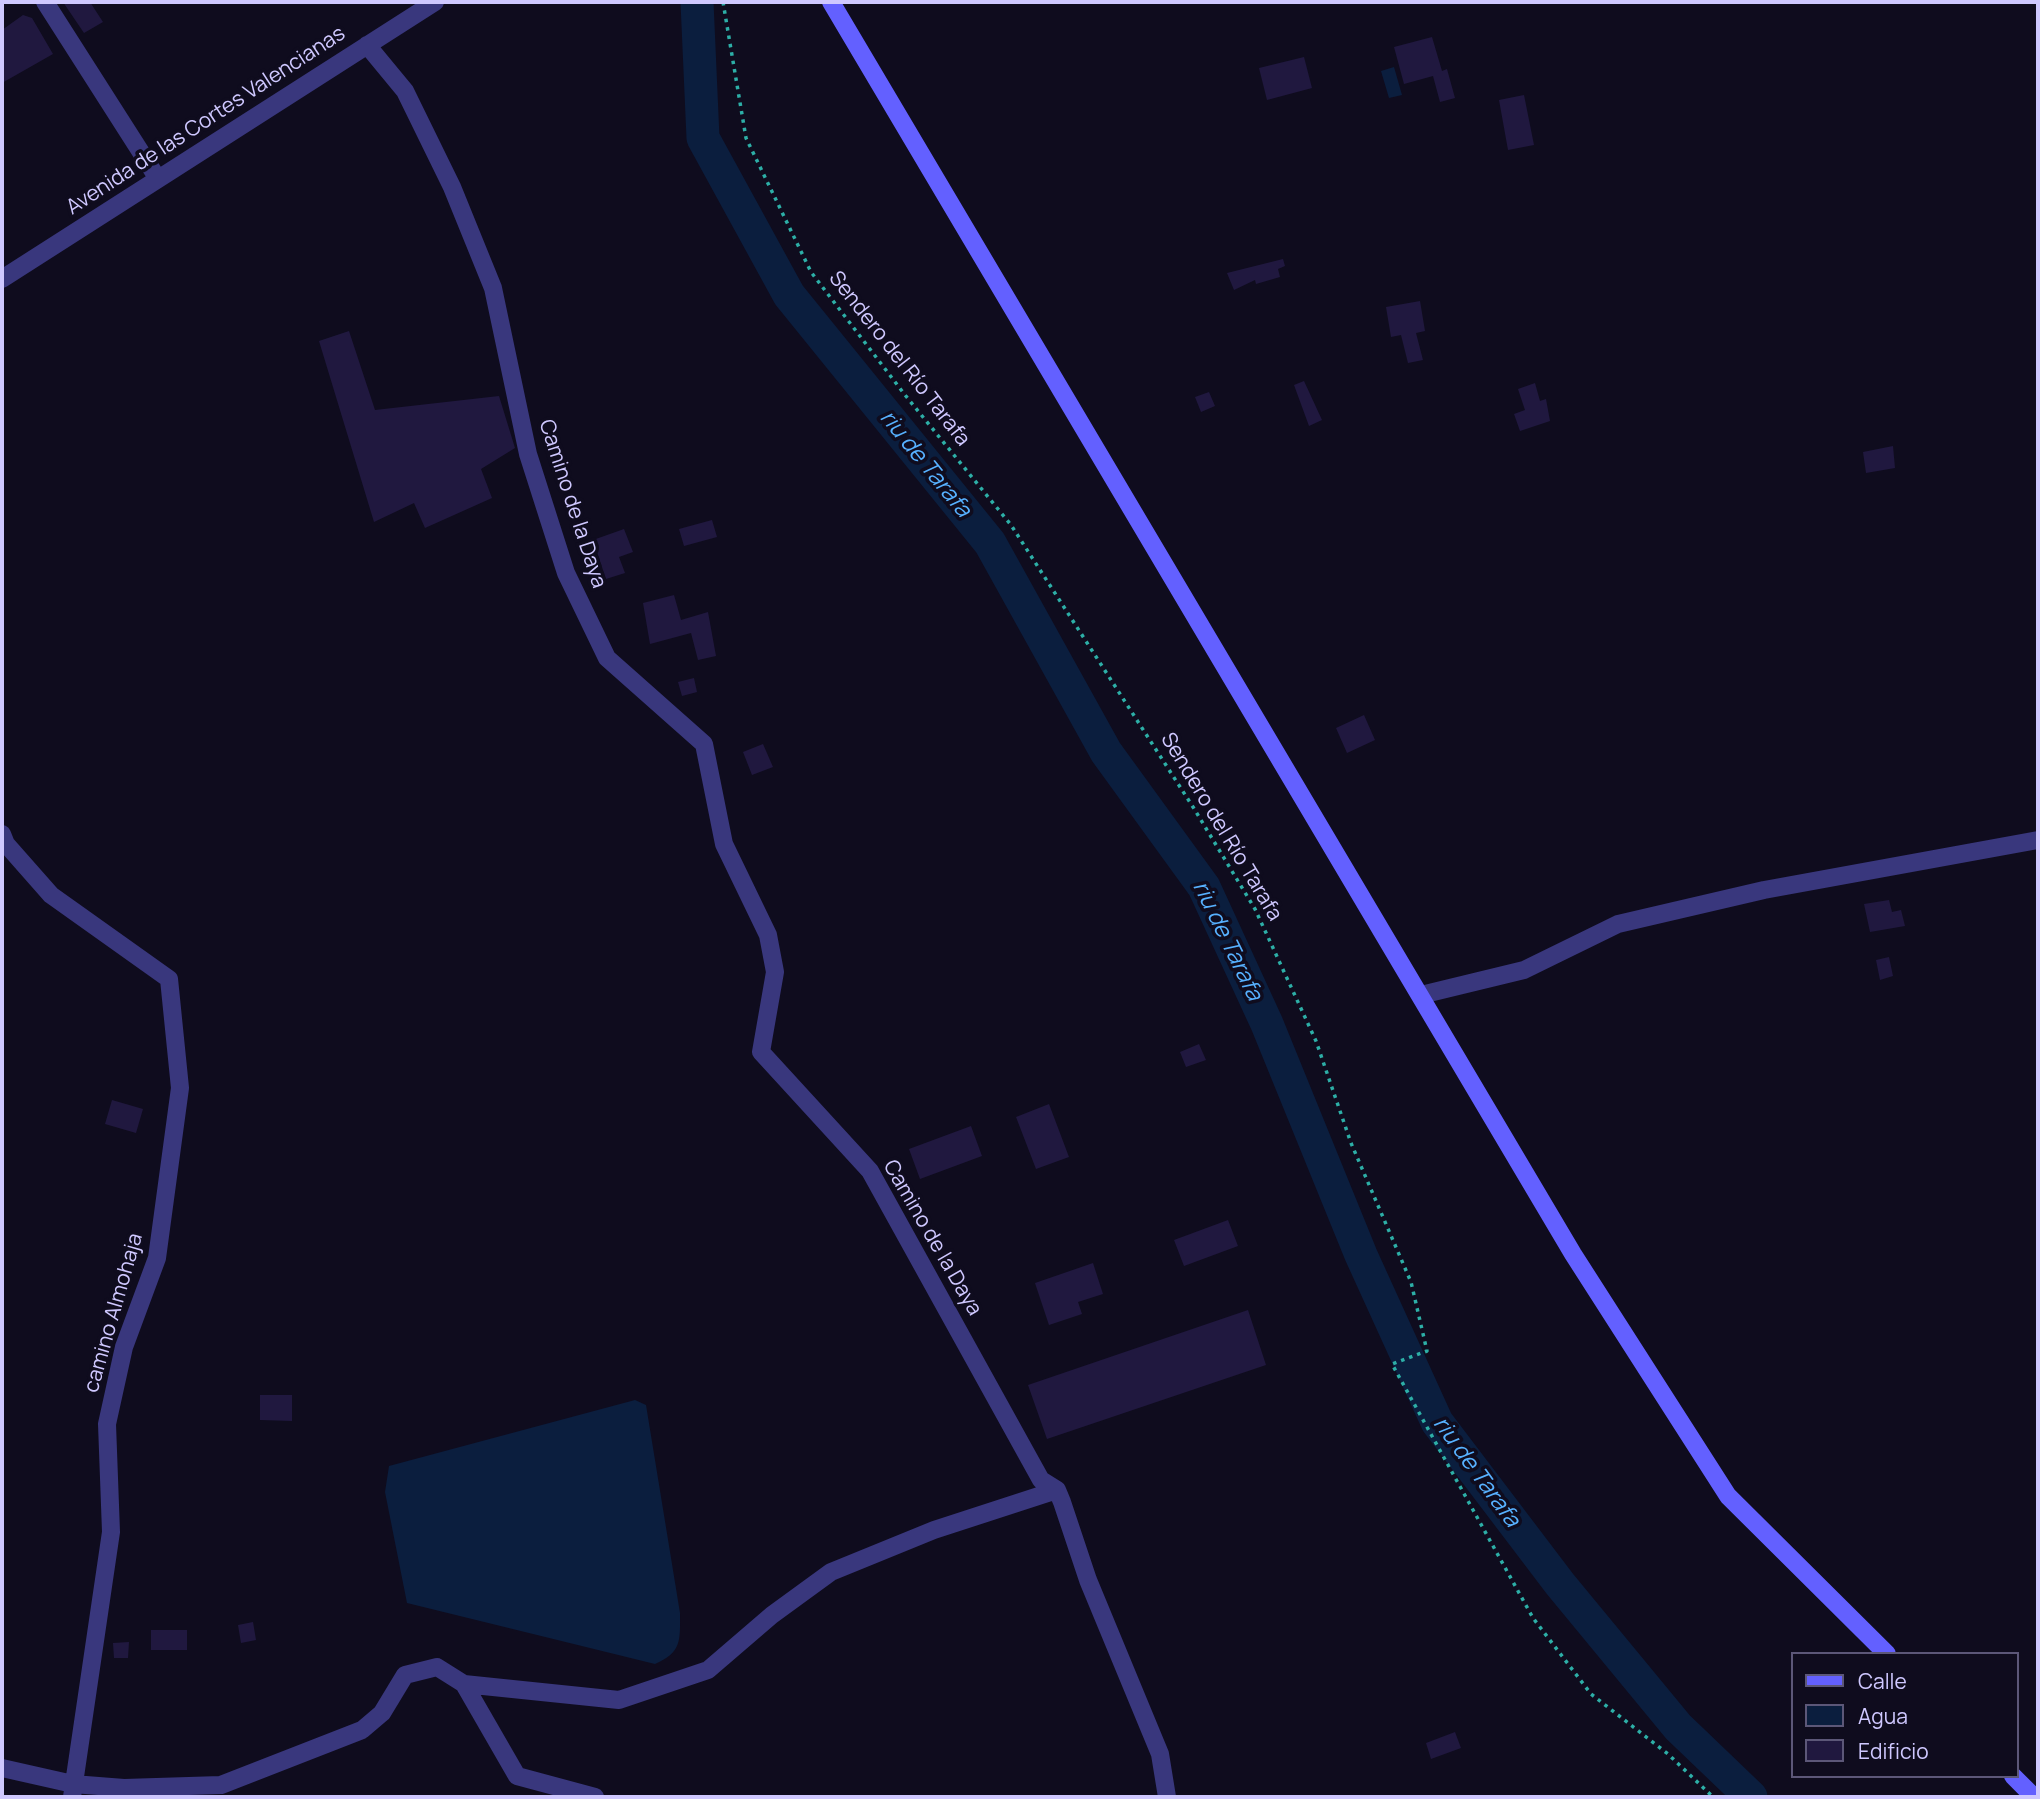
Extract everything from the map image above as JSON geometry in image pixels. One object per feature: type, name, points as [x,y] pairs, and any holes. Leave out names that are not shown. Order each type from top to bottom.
[{"type":"main road","points":[[831,2],[1573,1254],[1728,1496],[1885,1652]]},
{"type":"main road","points":[[2015,1778],[2034,1797]]},
{"type":"street","points":[[44,2],[158,179]]},
{"type":"street","name":"Avenida de las Cortes Valencianas","points":[[2,279],[435,2]]},
{"type":"street","name":"Camino de la Daya","points":[[367,46],[405,91],[452,187],[493,288],[528,454],[566,573],[607,658],[704,744],[724,844],[768,935],[775,972],[761,1052],[870,1171],[1041,1480],[1057,1490],[1088,1580],[1160,1754],[1167,1797]]},
{"type":"street","name":"camino Almohaja","points":[[2,834],[6,844],[51,895],[169,979],[180,1088],[157,1258],[124,1347],[107,1424],[111,1532],[72,1791]]},
{"type":"street","points":[[1421,995],[1524,970],[1618,924],[1764,890],[2038,840]]},
{"type":"street","points":[[2,1768],[72,1791],[220,1784],[362,1730],[382,1713],[405,1675],[437,1667],[464,1684],[619,1700],[708,1670],[772,1615],[831,1572],[934,1530],[1057,1490]]},
{"type":"street","points":[[464,1684],[517,1776],[595,1797]]},
{"type":"path","name":"Sendero del Río Tarafa","points":[[723,2],[746,138],[811,272],[905,396],[1011,525],[1193,807],[1255,909],[1316,1041],[1351,1143],[1411,1282],[1427,1350],[1392,1364],[1533,1618],[1591,1694],[1668,1754],[1713,1797]]},
{"type":"water","points":[[1394,67],[1402,95],[1389,98],[1381,71]]},
{"type":"water","points":[[635,1400],[646,1405],[680,1613],[678,1644],[670,1655],[655,1664],[407,1603],[385,1492],[389,1466]]},
{"type":"building","points":[[63,2],[90,2],[103,22],[84,33]]},
{"type":"building","points":[[23,15],[32,18],[53,54],[2,83],[2,30]]},
{"type":"building","points":[[1432,37],[1442,71],[1447,69],[1455,98],[1440,102],[1433,76],[1404,84],[1394,47]]},
{"type":"building","points":[[1304,57],[1312,88],[1267,100],[1259,68]]},
{"type":"building","points":[[1524,95],[1534,145],[1508,150],[1499,100]]},
{"type":"building","points":[[1283,259],[1285,266],[1278,269],[1280,277],[1256,284],[1255,280],[1234,290],[1227,273]]},
{"type":"building","points":[[1420,301],[1425,331],[1416,333],[1423,360],[1408,363],[1401,335],[1391,337],[1386,307]]},
{"type":"building","points":[[349,331],[375,410],[499,396],[515,448],[481,469],[492,498],[425,528],[414,503],[374,522],[319,341]]},
{"type":"building","points":[[1304,381],[1322,420],[1309,426],[1294,385]]},
{"type":"building","points":[[1535,383],[1540,401],[1546,399],[1550,421],[1520,431],[1514,414],[1525,410],[1518,389]]},
{"type":"building","points":[[1209,392],[1215,406],[1201,412],[1195,397]]},
{"type":"building","points":[[1893,446],[1895,468],[1866,473],[1863,452]]},
{"type":"building","points":[[712,520],[717,537],[684,546],[679,529]]},
{"type":"building","points":[[624,529],[633,552],[619,557],[625,573],[606,579],[593,540]]},
{"type":"building","points":[[674,595],[681,620],[708,612],[716,656],[698,660],[691,633],[650,644],[643,603]]},
{"type":"building","points":[[694,678],[697,692],[682,696],[678,682]]},
{"type":"building","points":[[1364,715],[1375,740],[1347,753],[1336,728]]},
{"type":"building","points":[[763,744],[773,767],[752,775],[743,752]]},
{"type":"building","points":[[1889,900],[1892,912],[1901,910],[1905,926],[1870,932],[1864,904]]},
{"type":"building","points":[[1889,957],[1893,976],[1880,980],[1876,960]]},
{"type":"building","points":[[1199,1044],[1206,1060],[1186,1067],[1180,1052]]},
{"type":"building","points":[[112,1100],[143,1109],[136,1133],[105,1124]]},
{"type":"building","points":[[1049,1104],[1069,1157],[1036,1169],[1016,1117]]},
{"type":"building","points":[[971,1126],[982,1156],[920,1179],[909,1149]]},
{"type":"building","points":[[1228,1220],[1238,1246],[1184,1266],[1174,1240]]},
{"type":"building","points":[[1093,1263],[1103,1294],[1078,1302],[1082,1314],[1049,1325],[1035,1283]]},
{"type":"building","points":[[1248,1310],[1266,1365],[1047,1439],[1028,1385]]},
{"type":"building","points":[[260,1395],[292,1395],[292,1421],[260,1420]]},
{"type":"building","points":[[253,1622],[256,1640],[241,1643],[238,1625]]},
{"type":"building","points":[[151,1630],[187,1630],[187,1650],[151,1650]]},
{"type":"building","points":[[129,1642],[128,1658],[114,1658],[113,1643]]},
{"type":"building","points":[[1455,1732],[1461,1748],[1431,1759],[1426,1743]]},
{"type":"waterway","name":"riu de Tarafa","points":[[697,2],[703,138],[789,295],[990,543],[1106,752],[1204,887],[1267,1024],[1361,1255],[1437,1422],[1560,1584],[1678,1727],[1751,1797]]}]
